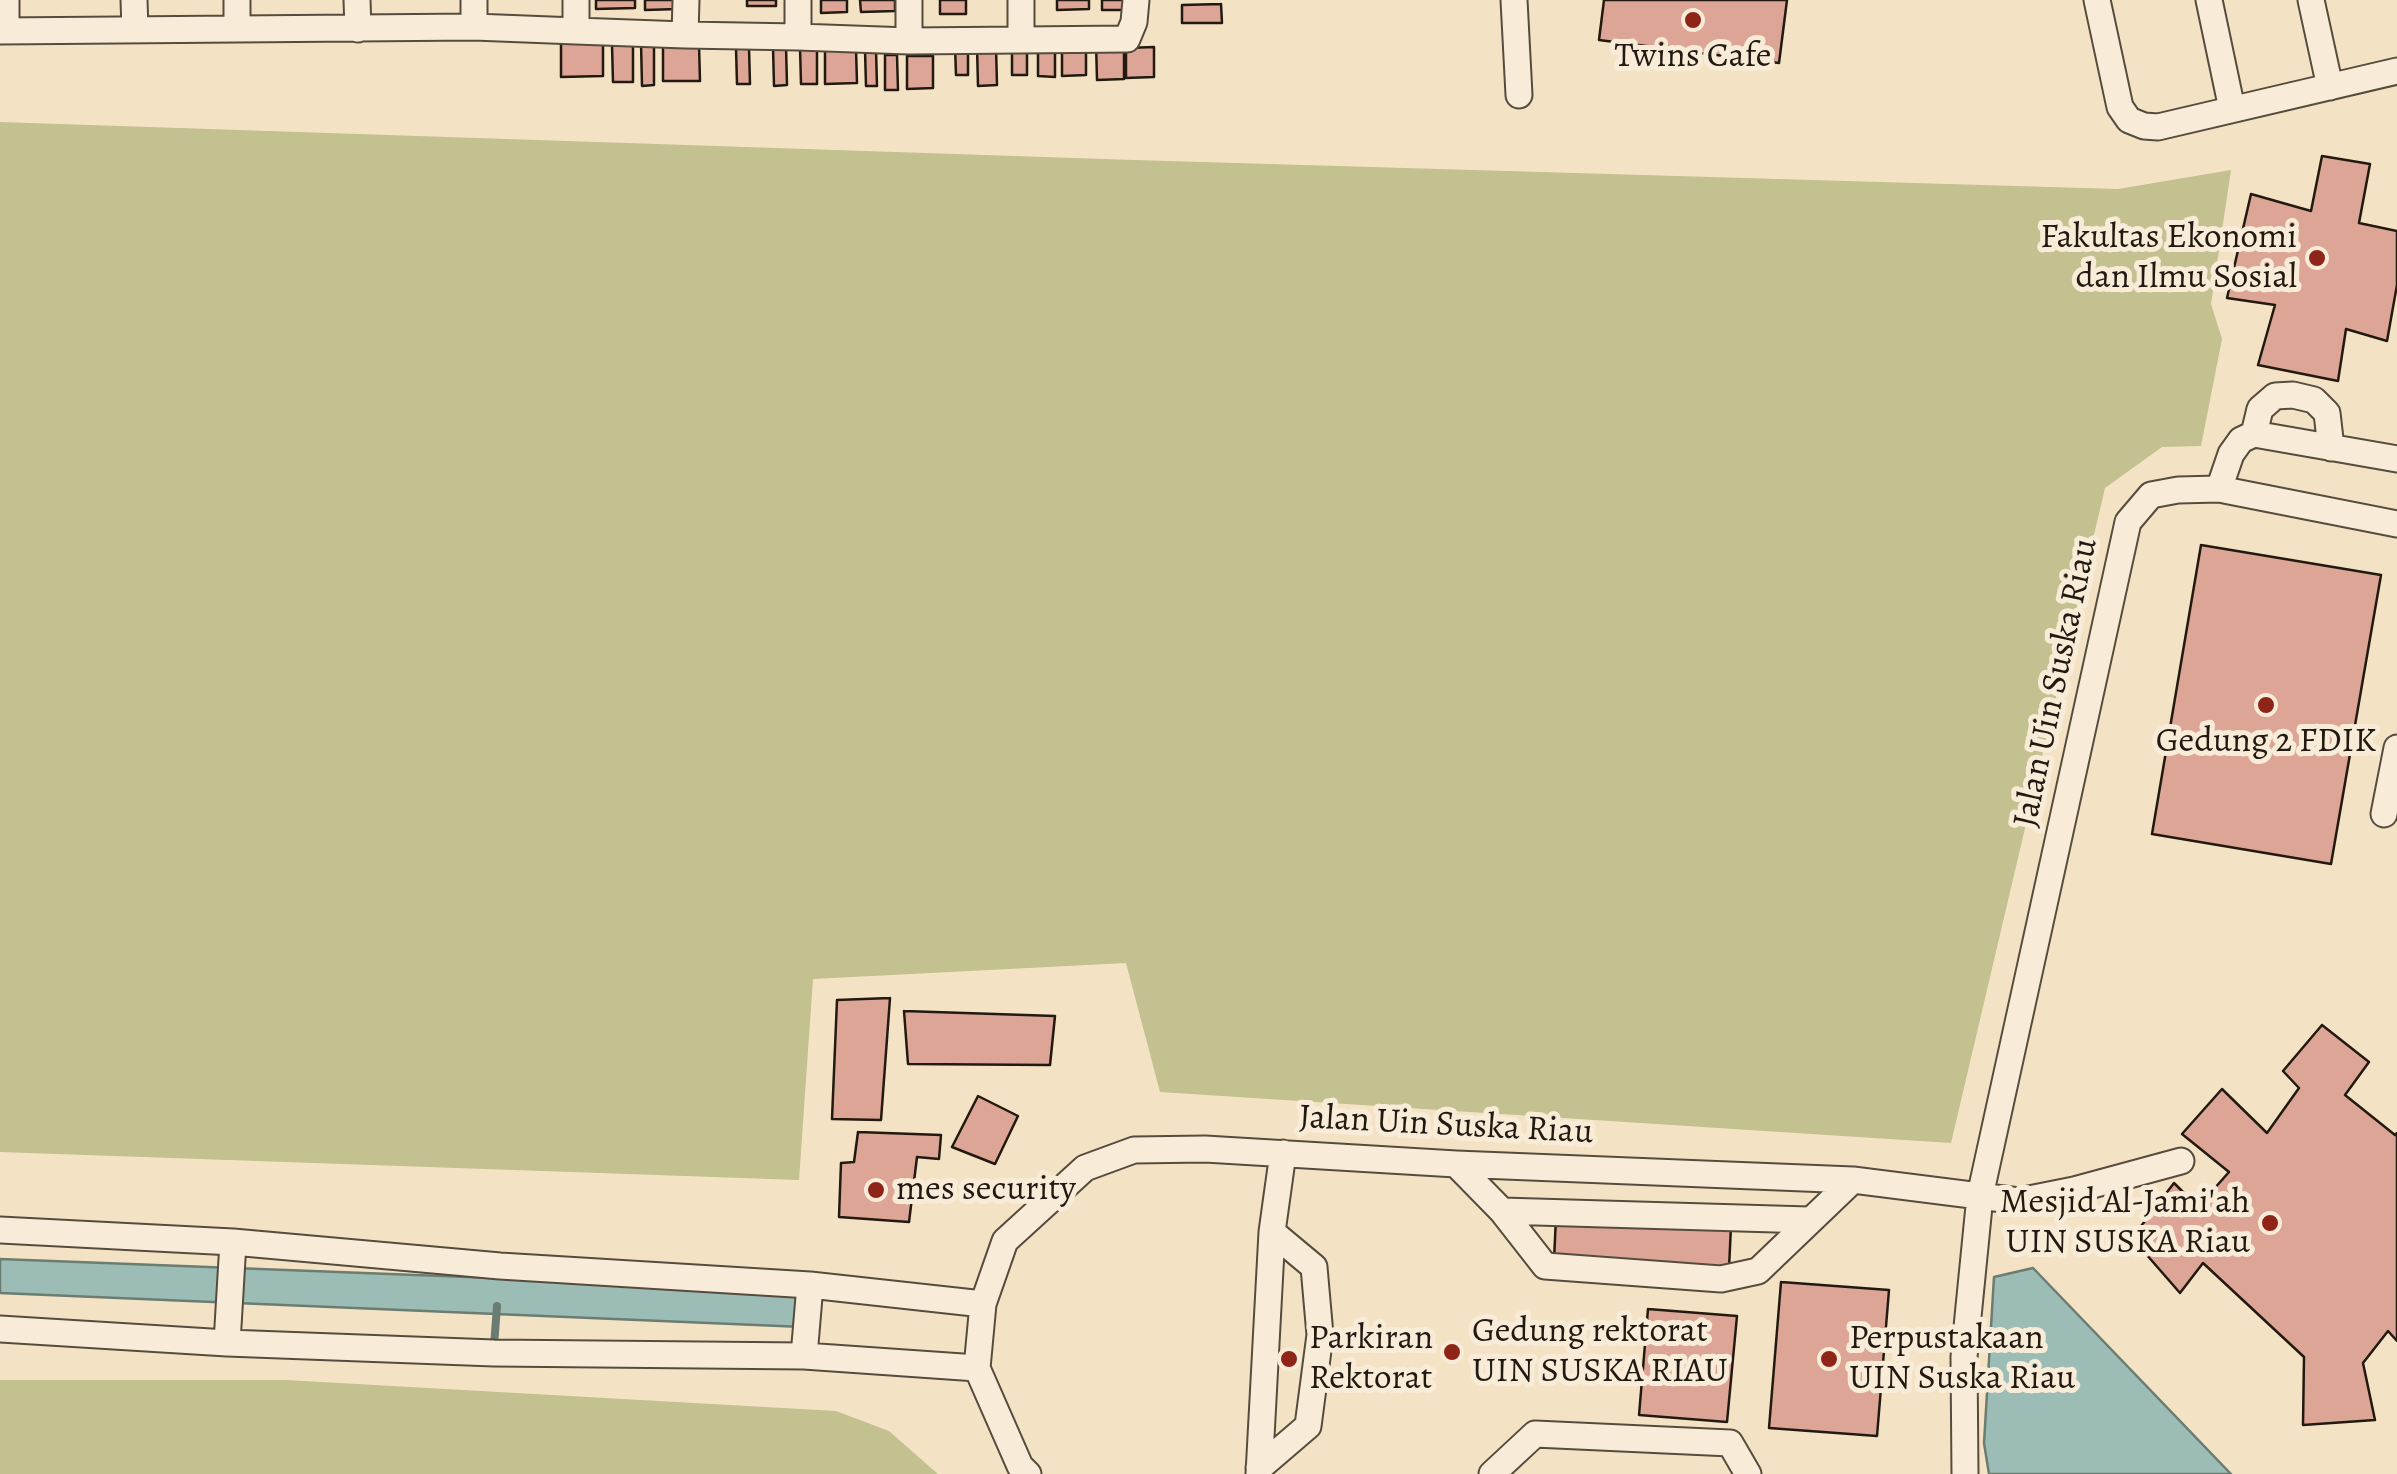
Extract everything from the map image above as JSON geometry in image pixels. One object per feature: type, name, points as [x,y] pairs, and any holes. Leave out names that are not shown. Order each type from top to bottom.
[{"type":"street","points":[[6,0],[3,30],[474,28],[908,40],[1127,39],[1136,0]]},
{"type":"street","points":[[134,0],[136,30]]},
{"type":"street","points":[[237,0],[237,29]]},
{"type":"street","points":[[357,0],[358,29]]},
{"type":"street","points":[[474,0],[474,28]]},
{"type":"street","points":[[576,0],[576,31]]},
{"type":"street","points":[[685,35],[686,0]]},
{"type":"street","points":[[798,0],[798,38]]},
{"type":"street","points":[[908,0],[908,40]]},
{"type":"street","points":[[1021,40],[1022,0]]},
{"type":"street","points":[[1514,0],[1520,95]]},
{"type":"street","points":[[2096,0],[2120,107],[2129,120],[2144,126],[2158,127],[2397,71]]},
{"type":"street","points":[[2208,0],[2232,110]]},
{"type":"street","points":[[2312,0],[2330,87]]},
{"type":"street","points":[[2254,434],[2260,408],[2275,396],[2293,395],[2314,400],[2327,413],[2332,448]]},
{"type":"street","points":[[2220,488],[2232,454],[2241,440],[2254,434],[2397,459]]},
{"type":"street","name":"Jalan Uin Suska Riau","points":[[1965,1474],[1964,1357],[1980,1196],[2128,522],[2151,495],[2220,488],[2397,524]]},
{"type":"street","points":[[2384,814],[2397,748]]},
{"type":"street","name":"Jalan Uin Suska Riau","points":[[1028,1474],[1012,1451],[977,1368],[983,1304],[1005,1241],[1085,1168],[1134,1150],[1205,1148],[1456,1164],[1853,1180],[1980,1196]]},
{"type":"street","points":[[1259,1471],[1272,1232],[1283,1152]]},
{"type":"street","points":[[1980,1196],[2019,1201],[2181,1161]]},
{"type":"street","points":[[1456,1164],[1502,1211],[1545,1266],[1721,1279],[1758,1271],[1853,1180]]},
{"type":"street","points":[[1502,1211],[1810,1220]]},
{"type":"street","points":[[0,1230],[233,1253],[500,1266],[983,1304]]},
{"type":"street","points":[[1259,1471],[1308,1426],[1320,1335],[1314,1267],[1272,1232]]},
{"type":"street","points":[[228,1343],[233,1253]]},
{"type":"street","points":[[804,1350],[809,1292]]},
{"type":"street","points":[[0,1330],[494,1353],[804,1350],[893,1363],[977,1368]]},
{"type":"street","points":[[1492,1474],[1535,1434],[1730,1443],[1748,1474]]},
{"type":"shaded area","points":[[0,122],[2118,189],[2231,170],[2211,304],[2222,339],[2201,446],[2162,447],[2105,488],[1951,1143],[1160,1092],[1126,963],[813,979],[799,1180],[0,1152]]},
{"type":"shaded area","points":[[0,1380],[286,1380],[836,1411],[889,1431],[938,1474],[0,1474]]},
{"type":"water","points":[[0,1259],[806,1290],[803,1327],[0,1293]]},
{"type":"water","points":[[2033,1268],[2231,1474],[1989,1474],[1984,1443],[1994,1277]]},
{"type":"building","points":[[596,0],[635,0],[635,8],[596,9]]},
{"type":"building","points":[[645,0],[677,0],[678,9],[645,10]]},
{"type":"building","points":[[747,0],[776,0],[776,6],[747,6]]},
{"type":"building","points":[[821,0],[847,0],[847,12],[821,13]]},
{"type":"building","points":[[860,0],[895,0],[895,11],[861,12]]},
{"type":"building","points":[[940,0],[966,0],[966,14],[940,14]]},
{"type":"building","points":[[1057,0],[1089,0],[1089,9],[1057,10]]},
{"type":"building","points":[[1102,0],[1132,0],[1132,10],[1102,10]]},
{"type":"building","name":"Twins Cafe","points":[[1604,0],[1787,0],[1779,63],[1599,40]]},
{"type":"building","points":[[1221,4],[1222,23],[1182,23],[1182,5]]},
{"type":"building","points":[[654,41],[654,85],[642,86],[641,42]]},
{"type":"building","points":[[603,42],[603,76],[561,77],[561,43]]},
{"type":"building","points":[[1096,43],[1124,43],[1124,79],[1097,80]]},
{"type":"building","points":[[633,44],[633,82],[613,82],[612,45]]},
{"type":"building","points":[[663,45],[699,45],[700,81],[663,81]]},
{"type":"building","points":[[786,46],[787,85],[774,86],[773,47]]},
{"type":"building","points":[[955,46],[968,46],[968,75],[956,75]]},
{"type":"building","points":[[800,47],[817,47],[817,84],[801,84]]},
{"type":"building","points":[[977,47],[996,47],[997,85],[978,86]]},
{"type":"building","points":[[1012,47],[1027,47],[1027,75],[1012,75]]},
{"type":"building","points":[[1038,47],[1055,47],[1055,77],[1038,76]]},
{"type":"building","points":[[1154,47],[1154,77],[1126,78],[1126,48]]},
{"type":"building","points":[[736,48],[749,48],[750,84],[737,84]]},
{"type":"building","points":[[825,49],[856,49],[857,83],[825,84]]},
{"type":"building","points":[[865,50],[876,50],[877,86],[866,86]]},
{"type":"building","points":[[1062,51],[1086,51],[1086,75],[1062,76]]},
{"type":"building","points":[[885,55],[897,55],[898,90],[885,90]]},
{"type":"building","points":[[907,56],[933,56],[933,88],[907,89]]},
{"type":"building","name":"Fakultas Ekonomi dan Ilmu Sosial","points":[[2322,156],[2370,164],[2359,223],[2397,231],[2397,285],[2387,341],[2346,329],[2338,381],[2258,365],[2275,305],[2227,298],[2251,194],[2311,211]]},
{"type":"building","name":"Gedung 2 FDIK","points":[[2201,545],[2381,575],[2331,864],[2152,834]]},
{"type":"building","points":[[890,998],[881,1120],[832,1119],[837,1000]]},
{"type":"building","points":[[904,1011],[1055,1016],[1050,1065],[908,1064]]},
{"type":"building","name":"Mesjid Al-Jami'ah UIN SUSKA Riau","points":[[2322,1025],[2369,1062],[2345,1095],[2397,1133],[2397,1341],[2388,1331],[2363,1363],[2375,1420],[2303,1425],[2304,1357],[2203,1263],[2180,1293],[2132,1238],[2174,1183],[2198,1207],[2229,1172],[2182,1134],[2222,1089],[2267,1133],[2299,1088],[2283,1071]]},
{"type":"building","points":[[978,1096],[1018,1116],[995,1164],[952,1147]]},
{"type":"building","name":"mes security","points":[[858,1132],[941,1135],[939,1159],[917,1157],[909,1222],[839,1217],[841,1163],[854,1162]]},
{"type":"building","points":[[1556,1217],[1731,1226],[1729,1268],[1554,1260]]},
{"type":"building","name":"Perpustakaan UIN Suska Riau","points":[[1781,1282],[1889,1290],[1877,1436],[1769,1428]]},
{"type":"building","points":[[1648,1309],[1737,1316],[1727,1422],[1639,1415]]},
{"type":"waterway","points":[[494,1346],[497,1306]]},
{"type":"place","name":"Twins Cafe","points":[[1693,20]]},
{"type":"place","name":"Fakultas Ekonomi dan Ilmu Sosial","points":[[2317,258]]},
{"type":"place","name":"Gedung 2 FDIK","points":[[2266,705]]},
{"type":"place","name":"mes security","points":[[876,1190]]},
{"type":"place","name":"Mesjid Al-Jami'ah UIN SUSKA Riau","points":[[2270,1223]]},
{"type":"place","name":"Gedung rektorat UIN SUSKA RIAU","points":[[1452,1352]]},
{"type":"place","name":"Parkiran Rektorat","points":[[1289,1359]]},
{"type":"place","name":"Perpustakaan UIN Suska Riau","points":[[1829,1359]]}]
